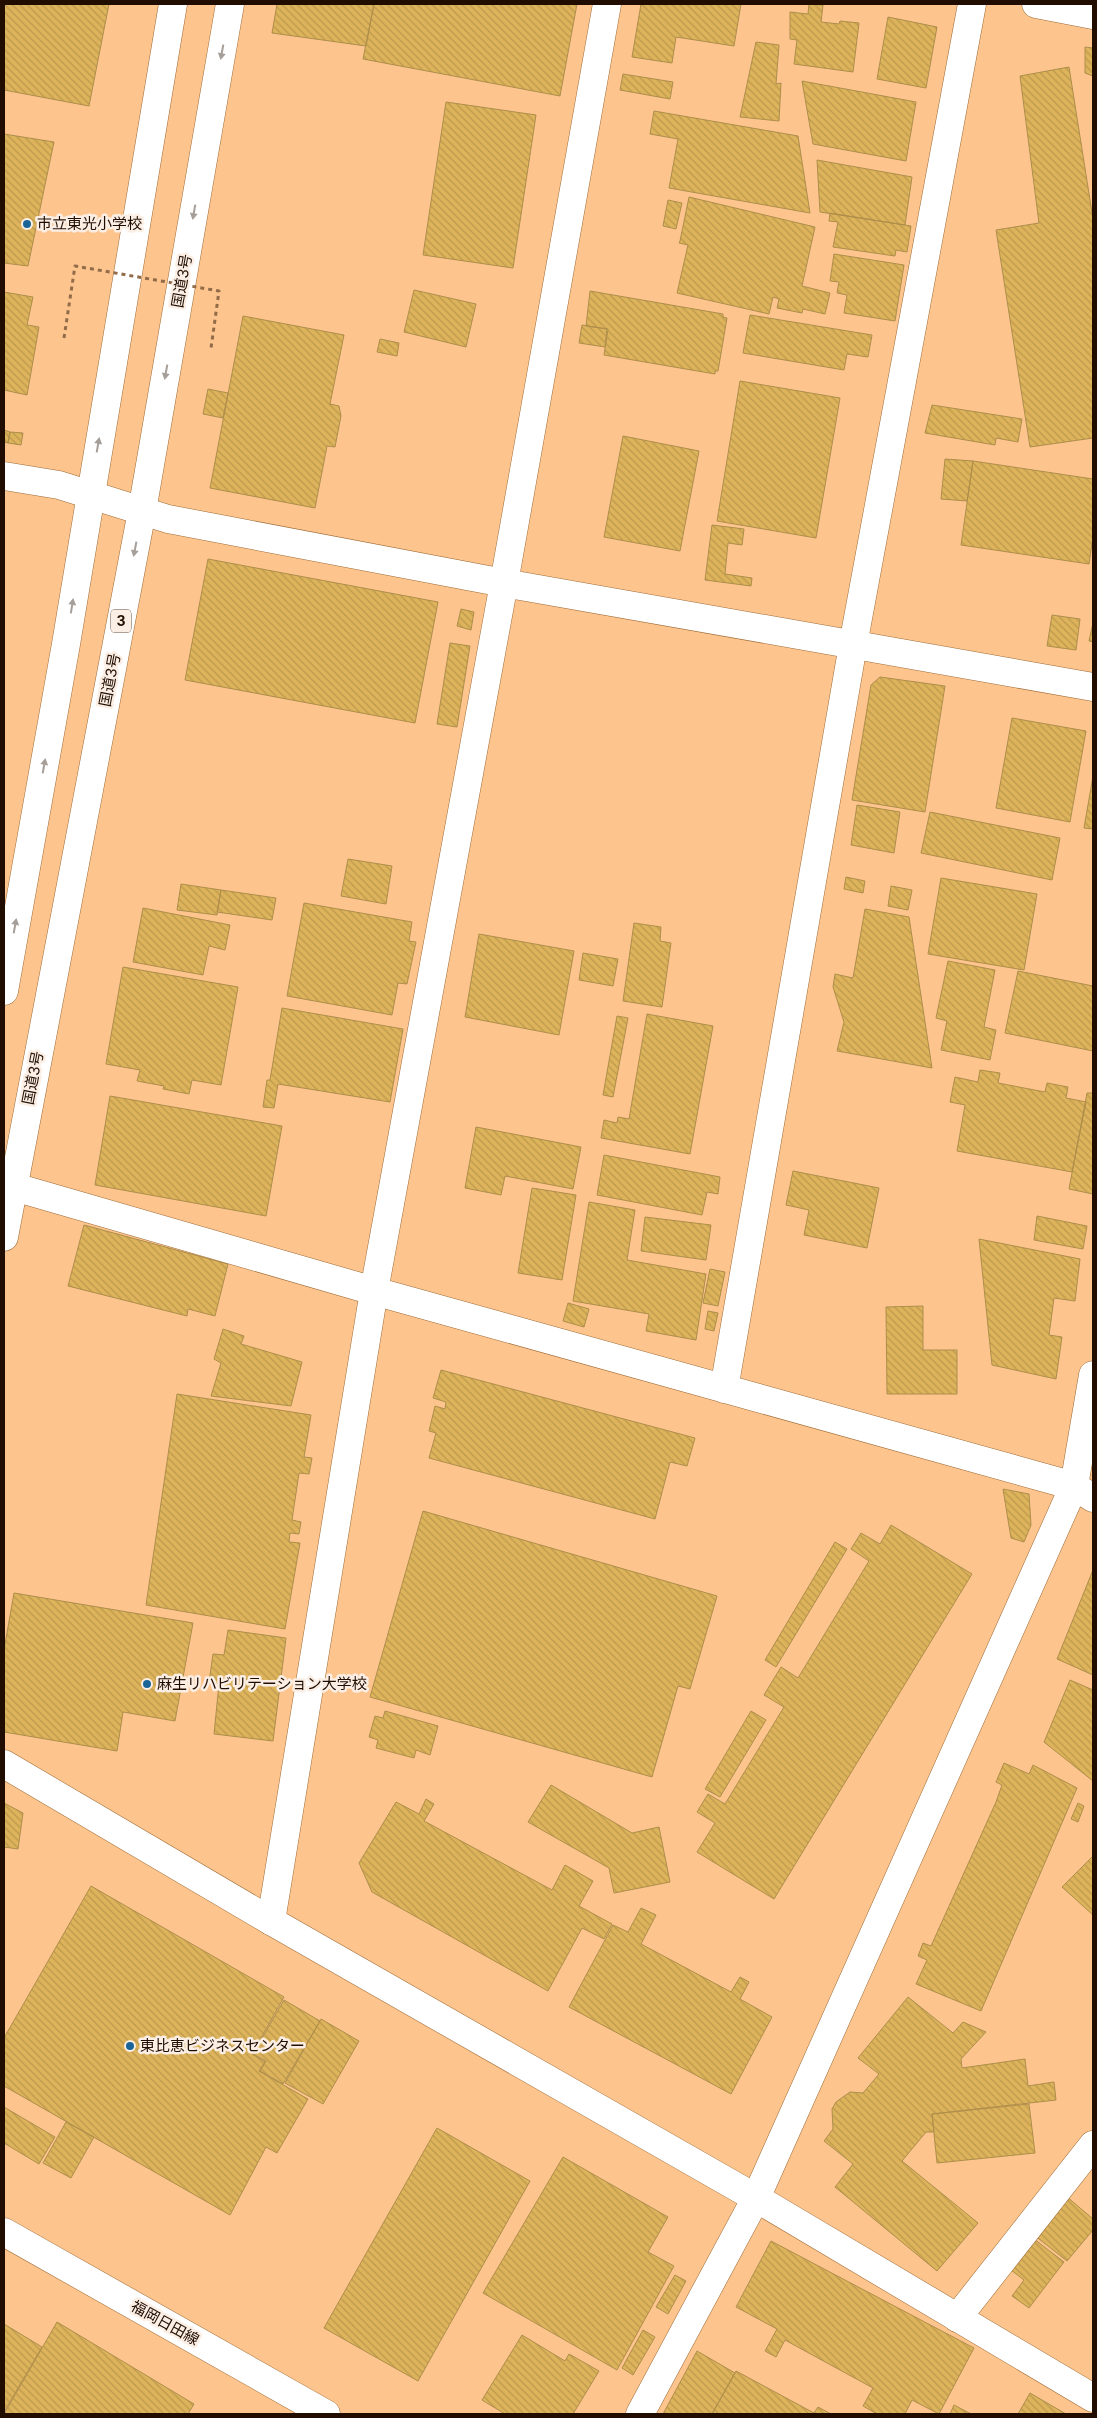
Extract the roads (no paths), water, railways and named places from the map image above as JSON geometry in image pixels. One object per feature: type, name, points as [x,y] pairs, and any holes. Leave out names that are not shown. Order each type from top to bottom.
[{"type":"main road","points":[[4,991],[66,644],[89,495],[172,4]]},
{"type":"main road","name":"国道3号","points":[[4,1237],[8,1185],[155,515],[230,4]]},
{"type":"main road","points":[[271,1921],[374,1291],[608,4]]},
{"type":"main road","points":[[724,1389],[853,645],[972,4]]},
{"type":"main road","points":[[1036,4],[1093,15]]},
{"type":"main road","points":[[4,476],[59,484],[155,515],[504,583],[1093,687]]},
{"type":"main road","points":[[8,1185],[374,1291],[1084,1492]]},
{"type":"main road","points":[[640,2414],[756,2198],[1084,1492],[1093,1375]]},
{"type":"main road","points":[[4,1764],[271,1921],[756,2198],[1093,2398]]},
{"type":"main road","points":[[957,2318],[1093,2144]]},
{"type":"main road","name":"福岡日田線","points":[[4,2232],[326,2414]]},
{"type":"place","name":"市立東光小学校","points":[[27,224]]},
{"type":"place","name":"麻生リハビリテーション大学校","points":[[147,1684]]},
{"type":"place","name":"東比恵ビジネスセンター","points":[[130,2046]]}]
